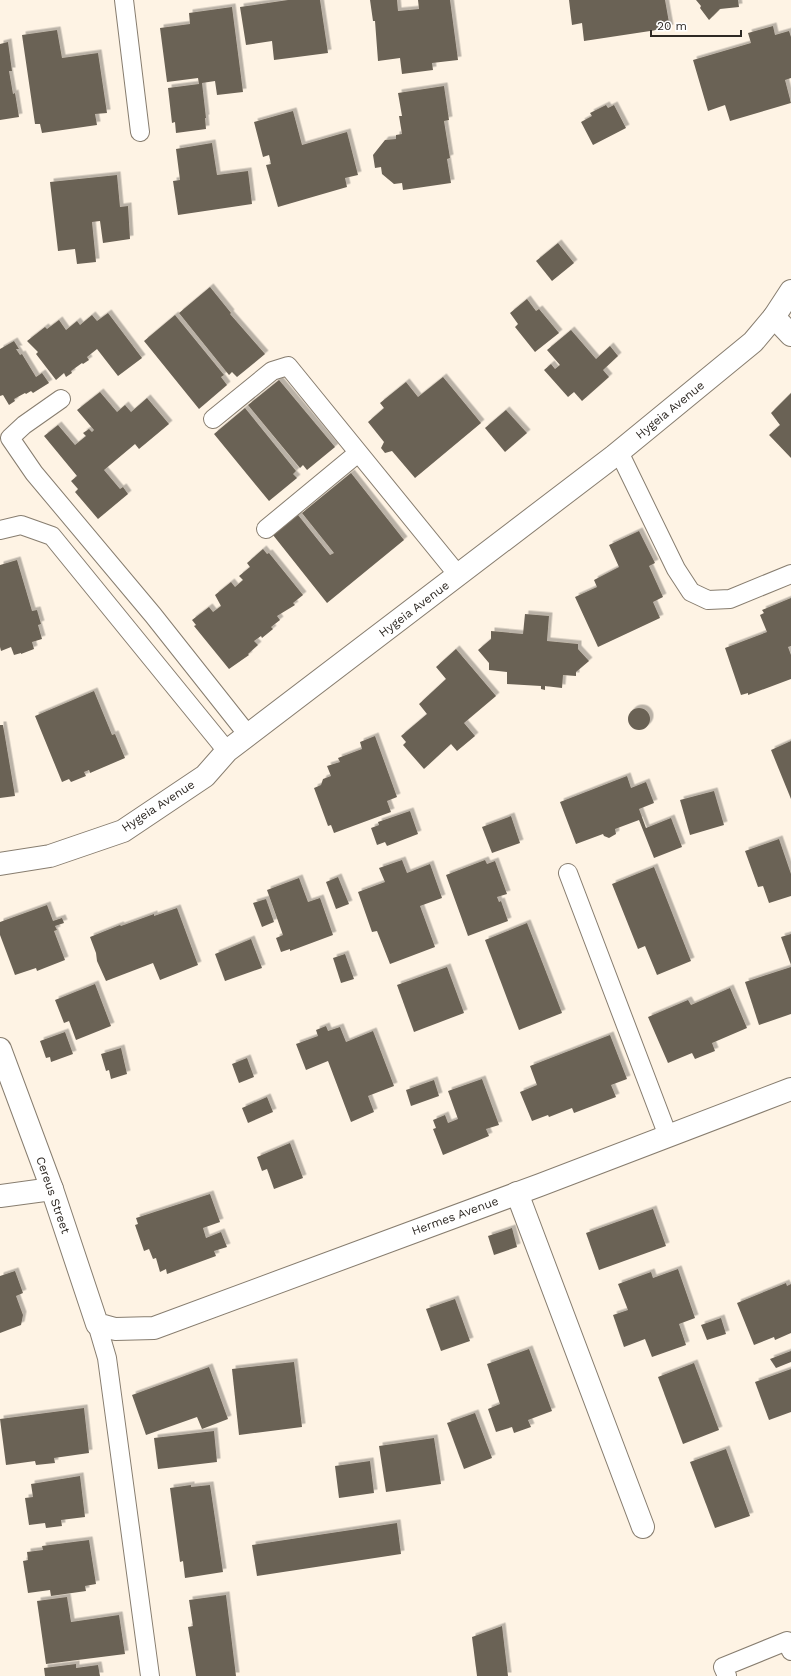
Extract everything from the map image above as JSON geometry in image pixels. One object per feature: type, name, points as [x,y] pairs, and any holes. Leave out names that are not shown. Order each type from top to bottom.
[{"type":"street","name":"Hygeia Avenue","points":[[0,864],[50,856],[123,830],[205,776],[227,751],[619,452],[753,342],[774,317],[791,291]]},
{"type":"street","points":[[774,317],[791,335]]},
{"type":"street","name":"Cereus Street","points":[[0,1049],[52,1189],[106,1327]]},
{"type":"street","name":"Hermes Avenue","points":[[106,1327],[154,1328],[518,1193],[791,1089]]},
{"type":"street","points":[[0,1196],[52,1189]]},
{"type":"street","points":[[518,1193],[643,1527]]},
{"type":"lane","points":[[124,0],[140,132]]},
{"type":"lane","points":[[213,419],[272,370],[288,366],[458,575]]},
{"type":"lane","points":[[61,399],[24,425],[10,438],[34,473],[153,615],[248,735]]},
{"type":"lane","points":[[619,452],[676,569],[691,592],[708,600],[730,599],[791,574]]},
{"type":"lane","points":[[266,529],[358,453]]},
{"type":"lane","points":[[0,530],[21,525],[52,536],[227,751]]},
{"type":"lane","points":[[568,873],[668,1136]]},
{"type":"lane","points":[[106,1327],[107,1358],[150,1676]]},
{"type":"lane","points":[[727,1676],[724,1667],[787,1641],[791,1651]]},
{"type":"building","points":[[288,0],[320,0],[328,53],[274,60],[272,41],[246,45],[240,7]]},
{"type":"building","points":[[370,0],[397,0],[398,11],[419,9],[418,0],[450,0],[458,60],[432,63],[433,70],[402,74],[400,58],[378,61],[375,21],[373,21]]},
{"type":"building","points":[[569,0],[665,0],[670,28],[584,41],[582,23],[572,25]]},
{"type":"building","points":[[696,0],[738,0],[739,7],[720,9],[709,20]]},
{"type":"building","points":[[232,7],[243,92],[217,95],[215,81],[202,83],[206,129],[176,133],[175,122],[172,123],[168,88],[199,84],[198,78],[167,82],[160,28],[190,24],[189,13]]},
{"type":"building","points":[[773,26],[775,35],[789,31],[791,37],[791,78],[785,80],[791,103],[730,121],[725,105],[708,111],[693,60],[751,43],[748,33]]},
{"type":"building","points":[[57,30],[62,58],[98,53],[107,113],[95,114],[97,125],[42,133],[40,124],[35,124],[22,35]]},
{"type":"building","points":[[8,42],[12,71],[9,71],[19,117],[0,120],[0,44]]},
{"type":"building","points":[[444,86],[449,120],[444,121],[450,158],[447,159],[451,183],[403,190],[402,183],[394,184],[382,174],[381,167],[375,168],[373,155],[385,140],[396,139],[396,135],[402,134],[399,116],[402,116],[398,93]]},
{"type":"building","points":[[606,105],[608,108],[614,105],[626,128],[593,145],[581,122],[592,116],[590,113]]},
{"type":"building","points":[[293,111],[302,145],[347,132],[358,175],[345,178],[347,187],[278,207],[266,165],[271,164],[269,155],[263,157],[254,122]]},
{"type":"building","points":[[212,143],[217,175],[248,171],[252,204],[178,215],[173,181],[180,180],[176,149]]},
{"type":"building","points":[[117,175],[120,207],[128,206],[130,239],[103,243],[100,221],[92,222],[96,262],[77,264],[75,249],[58,251],[50,182]]},
{"type":"building","points":[[558,243],[574,263],[552,281],[536,261]]},
{"type":"building","points":[[210,287],[231,313],[230,314],[265,354],[237,377],[232,372],[229,375],[179,313]]},
{"type":"building","points":[[527,299],[536,311],[539,309],[559,333],[535,352],[515,327],[518,324],[510,313]]},
{"type":"building","points":[[108,313],[142,358],[118,376],[97,349],[87,357],[89,360],[71,371],[72,373],[66,377],[64,373],[56,380],[36,354],[38,352],[27,341],[45,327],[47,329],[59,320],[66,330],[77,321],[80,325],[92,315],[97,321]]},
{"type":"building","points":[[175,315],[224,375],[221,377],[227,385],[199,409],[144,341]]},
{"type":"building","points":[[571,330],[596,359],[610,346],[618,356],[603,370],[609,377],[582,401],[574,392],[568,397],[544,370],[551,364],[555,369],[560,365],[547,350]]},
{"type":"building","points":[[14,341],[19,349],[16,349],[20,355],[22,354],[36,377],[42,373],[49,383],[33,393],[31,391],[14,399],[15,401],[9,405],[3,395],[0,396],[0,349]]},
{"type":"building","points":[[443,377],[481,423],[415,478],[392,451],[385,453],[381,448],[384,442],[368,422],[384,408],[380,403],[406,382],[418,397]]},
{"type":"building","points":[[279,380],[335,447],[307,470],[303,465],[300,468],[248,405]]},
{"type":"building","points":[[100,392],[117,412],[125,405],[131,412],[147,398],[169,424],[139,449],[135,444],[104,470],[120,489],[123,487],[128,494],[98,519],[75,492],[78,489],[71,481],[77,476],[44,436],[58,425],[75,445],[86,436],[83,433],[89,429],[92,432],[94,430],[77,410]]},
{"type":"building","points":[[791,393],[791,458],[769,435],[780,425],[771,413]]},
{"type":"building","points":[[245,408],[296,471],[293,474],[297,478],[269,501],[214,434]]},
{"type":"building","points":[[506,410],[527,433],[505,452],[485,428]]},
{"type":"building","points":[[351,473],[404,540],[327,603],[273,535],[298,515],[330,555],[334,553],[302,513]]},
{"type":"building","points":[[639,531],[655,563],[649,566],[663,597],[653,602],[660,618],[598,647],[575,597],[597,587],[594,580],[619,567],[609,545]]},
{"type":"building","points":[[263,549],[267,554],[269,553],[303,595],[293,603],[295,605],[277,616],[280,620],[271,627],[273,629],[262,638],[261,636],[254,641],[258,645],[248,654],[249,655],[229,669],[194,626],[196,625],[192,620],[209,607],[213,612],[221,606],[215,595],[231,582],[235,587],[243,580],[239,576],[250,567],[247,563]]},
{"type":"building","points":[[17,560],[32,611],[37,610],[41,624],[38,625],[42,639],[32,642],[34,649],[14,655],[11,647],[1,651],[0,647],[0,565]]},
{"type":"building","points":[[791,598],[791,646],[788,647],[791,655],[791,679],[748,695],[748,693],[741,695],[725,648],[767,632],[760,615],[764,613],[762,610]]},
{"type":"building","points":[[525,614],[549,616],[547,641],[578,644],[578,649],[589,661],[576,672],[576,676],[563,675],[562,688],[545,686],[545,690],[541,689],[541,686],[507,684],[507,672],[489,670],[489,663],[478,650],[491,639],[491,631],[523,634]]},
{"type":"building","points":[[456,649],[496,696],[464,723],[475,736],[457,751],[451,744],[424,769],[403,745],[406,742],[401,736],[427,714],[419,704],[446,679],[436,667]]},
{"type":"building","points":[[94,691],[112,735],[115,734],[125,758],[90,773],[89,770],[84,772],[86,776],[71,782],[69,779],[62,782],[35,716]]},
{"type":"building","points":[[639,708],[647,711],[650,719],[647,727],[639,730],[631,727],[628,719],[631,711]]},
{"type":"building","points":[[0,725],[3,725],[15,796],[0,798]]},
{"type":"building","points":[[375,736],[397,797],[387,801],[391,812],[334,833],[331,825],[328,826],[314,788],[321,785],[323,779],[331,776],[327,766],[340,762],[338,758],[362,749],[360,742]]},
{"type":"building","points":[[791,741],[791,799],[771,750]]},
{"type":"building","points":[[627,776],[631,788],[646,782],[654,803],[639,809],[646,828],[671,818],[682,847],[654,858],[639,820],[615,829],[616,834],[609,838],[603,834],[576,844],[560,802]]},
{"type":"building","points":[[714,791],[724,825],[690,835],[680,800]]},
{"type":"building","points":[[410,811],[418,834],[387,846],[385,842],[377,845],[371,828],[379,825],[378,822]]},
{"type":"building","points":[[511,816],[520,843],[492,853],[482,827]]},
{"type":"building","points":[[779,839],[791,874],[791,896],[769,903],[763,886],[758,887],[745,851]]},
{"type":"building","points":[[402,860],[407,873],[430,864],[442,898],[420,906],[435,947],[390,964],[377,931],[372,932],[358,892],[385,882],[379,868]]},
{"type":"building","points":[[485,860],[487,864],[495,861],[507,894],[497,897],[499,902],[501,901],[508,921],[468,936],[446,875]]},
{"type":"building","points":[[654,867],[691,961],[657,975],[645,946],[638,949],[612,884]]},
{"type":"building","points":[[338,877],[349,904],[336,909],[326,882]]},
{"type":"building","points":[[299,878],[308,902],[320,898],[333,935],[290,951],[290,949],[281,952],[276,938],[283,935],[267,890]]},
{"type":"building","points":[[266,899],[274,922],[262,927],[253,903]]},
{"type":"building","points":[[47,905],[53,921],[62,918],[64,923],[55,926],[57,930],[54,931],[65,960],[37,971],[36,968],[15,975],[0,935],[0,922]]},
{"type":"building","points":[[177,908],[198,965],[160,980],[153,963],[106,981],[97,961],[96,953],[90,937],[120,925],[121,926],[154,914],[154,916]]},
{"type":"building","points":[[527,923],[562,1013],[519,1030],[485,940]]},
{"type":"building","points":[[791,934],[791,965],[781,937]]},
{"type":"building","points":[[251,939],[262,968],[225,981],[215,954]]},
{"type":"building","points":[[345,954],[354,979],[341,983],[333,958]]},
{"type":"building","points":[[447,967],[464,1013],[414,1032],[397,985]]},
{"type":"building","points":[[791,967],[791,1014],[759,1025],[745,982]]},
{"type":"building","points":[[95,984],[111,1026],[76,1040],[69,1021],[64,1023],[55,1000]]},
{"type":"building","points":[[730,988],[747,1028],[712,1043],[715,1051],[695,1059],[692,1053],[668,1063],[648,1017],[688,1000],[691,1005]]},
{"type":"building","points":[[326,1026],[328,1031],[340,1027],[346,1042],[373,1031],[394,1086],[368,1096],[374,1112],[351,1122],[328,1061],[306,1070],[296,1044],[318,1036],[316,1030]]},
{"type":"building","points":[[65,1032],[73,1054],[51,1062],[50,1057],[46,1058],[40,1041]]},
{"type":"building","points":[[610,1035],[627,1079],[611,1085],[616,1097],[574,1113],[572,1108],[549,1117],[548,1115],[532,1121],[520,1092],[537,1085],[530,1066]]},
{"type":"building","points":[[121,1048],[127,1074],[111,1079],[109,1070],[106,1071],[101,1054]]},
{"type":"building","points":[[247,1058],[254,1077],[239,1083],[232,1064]]},
{"type":"building","points":[[482,1079],[499,1125],[486,1129],[489,1136],[443,1155],[433,1129],[436,1128],[433,1120],[445,1115],[448,1123],[458,1119],[448,1091]]},
{"type":"building","points":[[434,1080],[439,1096],[411,1106],[406,1090]]},
{"type":"building","points":[[267,1097],[273,1112],[248,1123],[242,1108]]},
{"type":"building","points":[[290,1143],[303,1178],[274,1189],[267,1169],[262,1171],[257,1157]]},
{"type":"building","points":[[210,1194],[220,1222],[203,1228],[206,1238],[221,1232],[227,1247],[214,1251],[216,1256],[167,1274],[166,1269],[160,1272],[156,1258],[153,1259],[149,1249],[144,1251],[135,1225],[138,1224],[136,1218]]},
{"type":"building","points":[[653,1209],[666,1246],[599,1270],[586,1233]]},
{"type":"building","points":[[512,1228],[517,1247],[494,1255],[488,1236]]},
{"type":"building","points":[[678,1269],[695,1318],[679,1324],[686,1345],[652,1357],[645,1339],[624,1347],[613,1315],[628,1310],[618,1284],[651,1272],[653,1278]]},
{"type":"building","points":[[15,1271],[23,1293],[16,1296],[23,1315],[21,1325],[0,1333],[0,1276]]},
{"type":"building","points":[[786,1283],[787,1286],[791,1284],[791,1333],[775,1340],[774,1337],[754,1345],[737,1303]]},
{"type":"building","points":[[455,1299],[470,1341],[441,1351],[426,1309]]},
{"type":"building","points":[[721,1318],[726,1334],[707,1340],[701,1325]]},
{"type":"building","points":[[529,1349],[552,1411],[528,1420],[531,1427],[514,1433],[512,1427],[496,1432],[488,1409],[500,1404],[487,1364]]},
{"type":"building","points":[[791,1351],[791,1362],[776,1368],[770,1359]]},
{"type":"building","points":[[294,1362],[302,1427],[239,1435],[232,1369]]},
{"type":"building","points":[[694,1363],[719,1430],[683,1444],[658,1377]]},
{"type":"building","points":[[209,1367],[228,1419],[202,1429],[197,1417],[146,1435],[132,1395]]},
{"type":"building","points":[[791,1369],[791,1412],[769,1420],[755,1382]]},
{"type":"building","points":[[84,1408],[89,1453],[54,1458],[55,1463],[36,1465],[35,1461],[6,1465],[0,1419]]},
{"type":"building","points":[[475,1413],[492,1458],[464,1469],[447,1423]]},
{"type":"building","points":[[214,1431],[217,1462],[158,1469],[154,1438]]},
{"type":"building","points":[[434,1438],[441,1484],[386,1492],[379,1446]]},
{"type":"building","points":[[726,1449],[750,1516],[715,1528],[690,1462]]},
{"type":"building","points":[[370,1461],[374,1493],[339,1498],[335,1466]]},
{"type":"building","points":[[80,1476],[85,1517],[61,1520],[62,1526],[46,1528],[45,1523],[29,1525],[25,1498],[33,1497],[31,1484]]},
{"type":"building","points":[[191,1485],[191,1487],[210,1485],[223,1572],[185,1578],[183,1561],[180,1562],[170,1488]]},
{"type":"building","points":[[397,1523],[401,1554],[257,1576],[252,1545]]},
{"type":"building","points":[[89,1540],[96,1584],[85,1586],[86,1591],[51,1596],[50,1590],[28,1593],[23,1561],[28,1560],[27,1552],[43,1550],[42,1546]]},
{"type":"building","points":[[226,1595],[236,1676],[196,1676],[188,1627],[193,1626],[189,1600]]},
{"type":"building","points":[[67,1597],[71,1622],[119,1615],[125,1654],[46,1664],[37,1601]]},
{"type":"building","points":[[502,1626],[508,1676],[477,1676],[472,1637]]},
{"type":"building","points":[[76,1664],[76,1668],[98,1665],[100,1676],[45,1676],[44,1668]]}]
